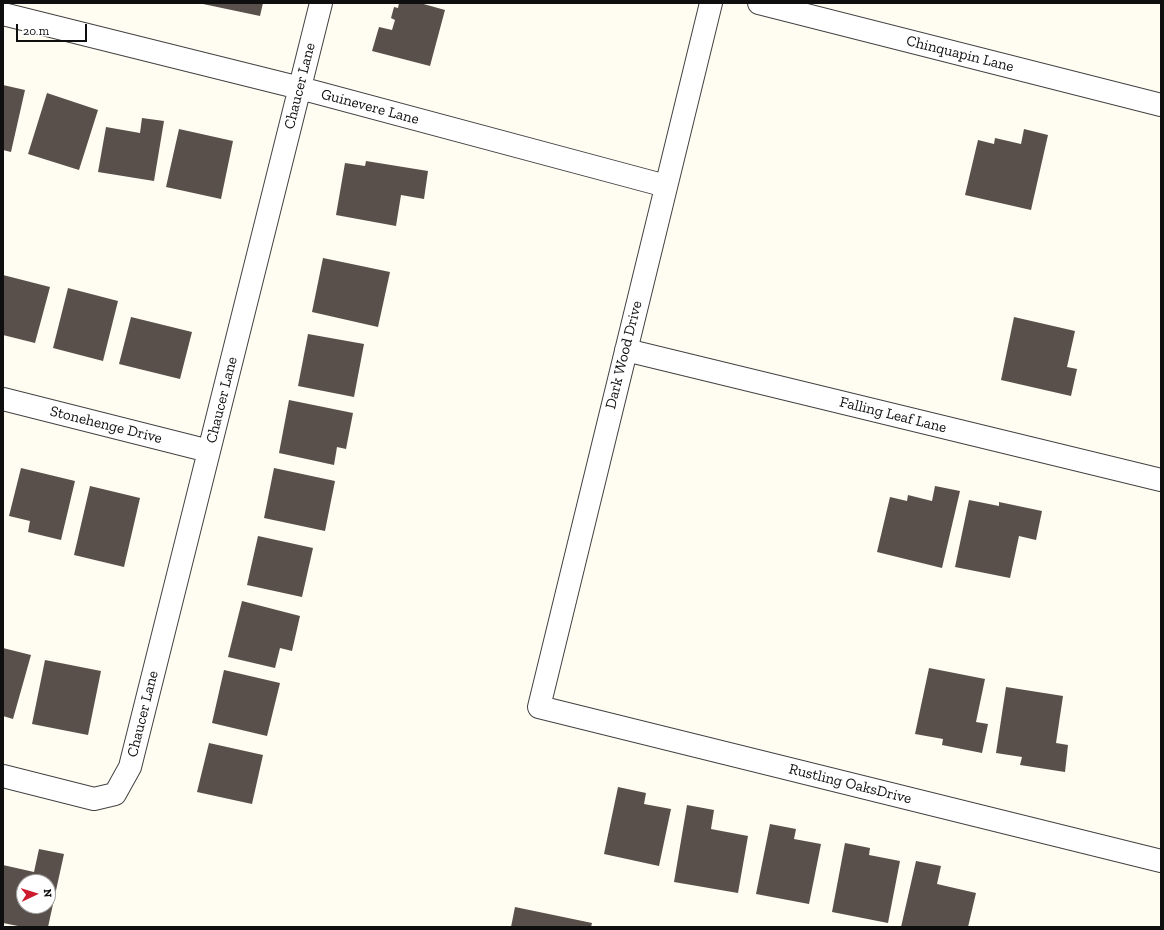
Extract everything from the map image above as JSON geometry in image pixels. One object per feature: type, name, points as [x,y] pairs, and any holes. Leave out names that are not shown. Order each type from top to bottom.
[{"type":"street","name":"Chaucer Lane","points":[[3,776],[94,799],[115,794],[130,767],[321,3]]},
{"type":"street","name":"Dark Wood Drive","points":[[539,707],[711,3]]},
{"type":"street","name":"Chinquapin Lane","points":[[759,3],[1161,105]]},
{"type":"street","name":"Guinevere Lane","points":[[3,14],[300,88],[666,186]]},
{"type":"street","name":"Falling Leaf Lane","points":[[626,350],[1161,480]]},
{"type":"street","name":"Stonehenge Drive","points":[[3,399],[209,451]]},
{"type":"street","name":"Rustling OaksDrive","points":[[539,707],[1161,861]]},
{"type":"building","points":[[263,3],[260,16],[203,4]]},
{"type":"building","points":[[399,3],[420,3],[445,10],[430,66],[372,51],[379,27],[392,30],[395,20],[391,18],[394,7],[398,8]]},
{"type":"building","points":[[3,85],[25,90],[11,152],[3,150]]},
{"type":"building","points":[[47,93],[98,110],[79,170],[28,154]]},
{"type":"building","points":[[142,118],[164,121],[154,181],[98,172],[106,127],[140,133]]},
{"type":"building","points":[[179,129],[233,141],[221,199],[166,187]]},
{"type":"building","points":[[1024,129],[1048,135],[1031,210],[965,195],[978,140],[994,144],[995,138],[1021,144]]},
{"type":"building","points":[[366,161],[428,171],[424,199],[401,195],[396,226],[336,215],[345,163],[365,166]]},
{"type":"building","points":[[323,258],[390,272],[378,327],[312,312]]},
{"type":"building","points":[[3,275],[50,287],[35,343],[3,335]]},
{"type":"building","points":[[68,288],[118,301],[103,361],[53,348]]},
{"type":"building","points":[[131,317],[192,332],[180,379],[119,364]]},
{"type":"building","points":[[1014,317],[1075,331],[1067,367],[1077,369],[1071,396],[1001,380]]},
{"type":"building","points":[[308,334],[364,344],[354,397],[298,386]]},
{"type":"building","points":[[289,400],[353,413],[346,449],[337,447],[334,465],[279,453]]},
{"type":"building","points":[[21,468],[75,481],[61,540],[28,532],[30,521],[9,516]]},
{"type":"building","points":[[274,468],[335,481],[325,531],[264,518]]},
{"type":"building","points":[[90,486],[140,498],[124,567],[74,555]]},
{"type":"building","points":[[935,486],[960,491],[942,568],[877,552],[890,497],[907,501],[908,495],[932,501]]},
{"type":"building","points":[[969,500],[999,506],[999,502],[1042,511],[1036,540],[1019,536],[1010,578],[955,567]]},
{"type":"building","points":[[258,536],[313,548],[302,597],[247,585]]},
{"type":"building","points":[[242,601],[300,616],[292,651],[280,648],[275,668],[228,657]]},
{"type":"building","points":[[3,648],[31,655],[13,719],[3,716]]},
{"type":"building","points":[[45,660],[101,671],[88,735],[32,724]]},
{"type":"building","points":[[929,668],[985,679],[976,722],[988,724],[982,753],[942,745],[943,739],[915,734]]},
{"type":"building","points":[[224,670],[280,683],[267,736],[212,723]]},
{"type":"building","points":[[1006,687],[1063,696],[1056,743],[1068,745],[1065,772],[1020,765],[1022,757],[996,753]]},
{"type":"building","points":[[209,743],[263,755],[252,804],[197,792]]},
{"type":"building","points":[[618,787],[646,793],[644,804],[671,809],[659,866],[604,854]]},
{"type":"building","points":[[687,805],[714,810],[711,829],[748,836],[738,893],[674,882]]},
{"type":"building","points":[[770,824],[796,829],[794,839],[821,844],[809,904],[756,894]]},
{"type":"building","points":[[845,843],[870,848],[869,855],[900,861],[888,923],[832,912]]},
{"type":"building","points":[[39,849],[64,854],[56,890],[56,874],[16,874],[16,914],[51,914],[48,927],[23,927],[3,923],[3,865],[34,872]]},
{"type":"building","points":[[916,861],[941,866],[937,884],[976,893],[968,927],[901,927]]},
{"type":"building","points":[[515,907],[592,923],[591,927],[511,927]]}]
